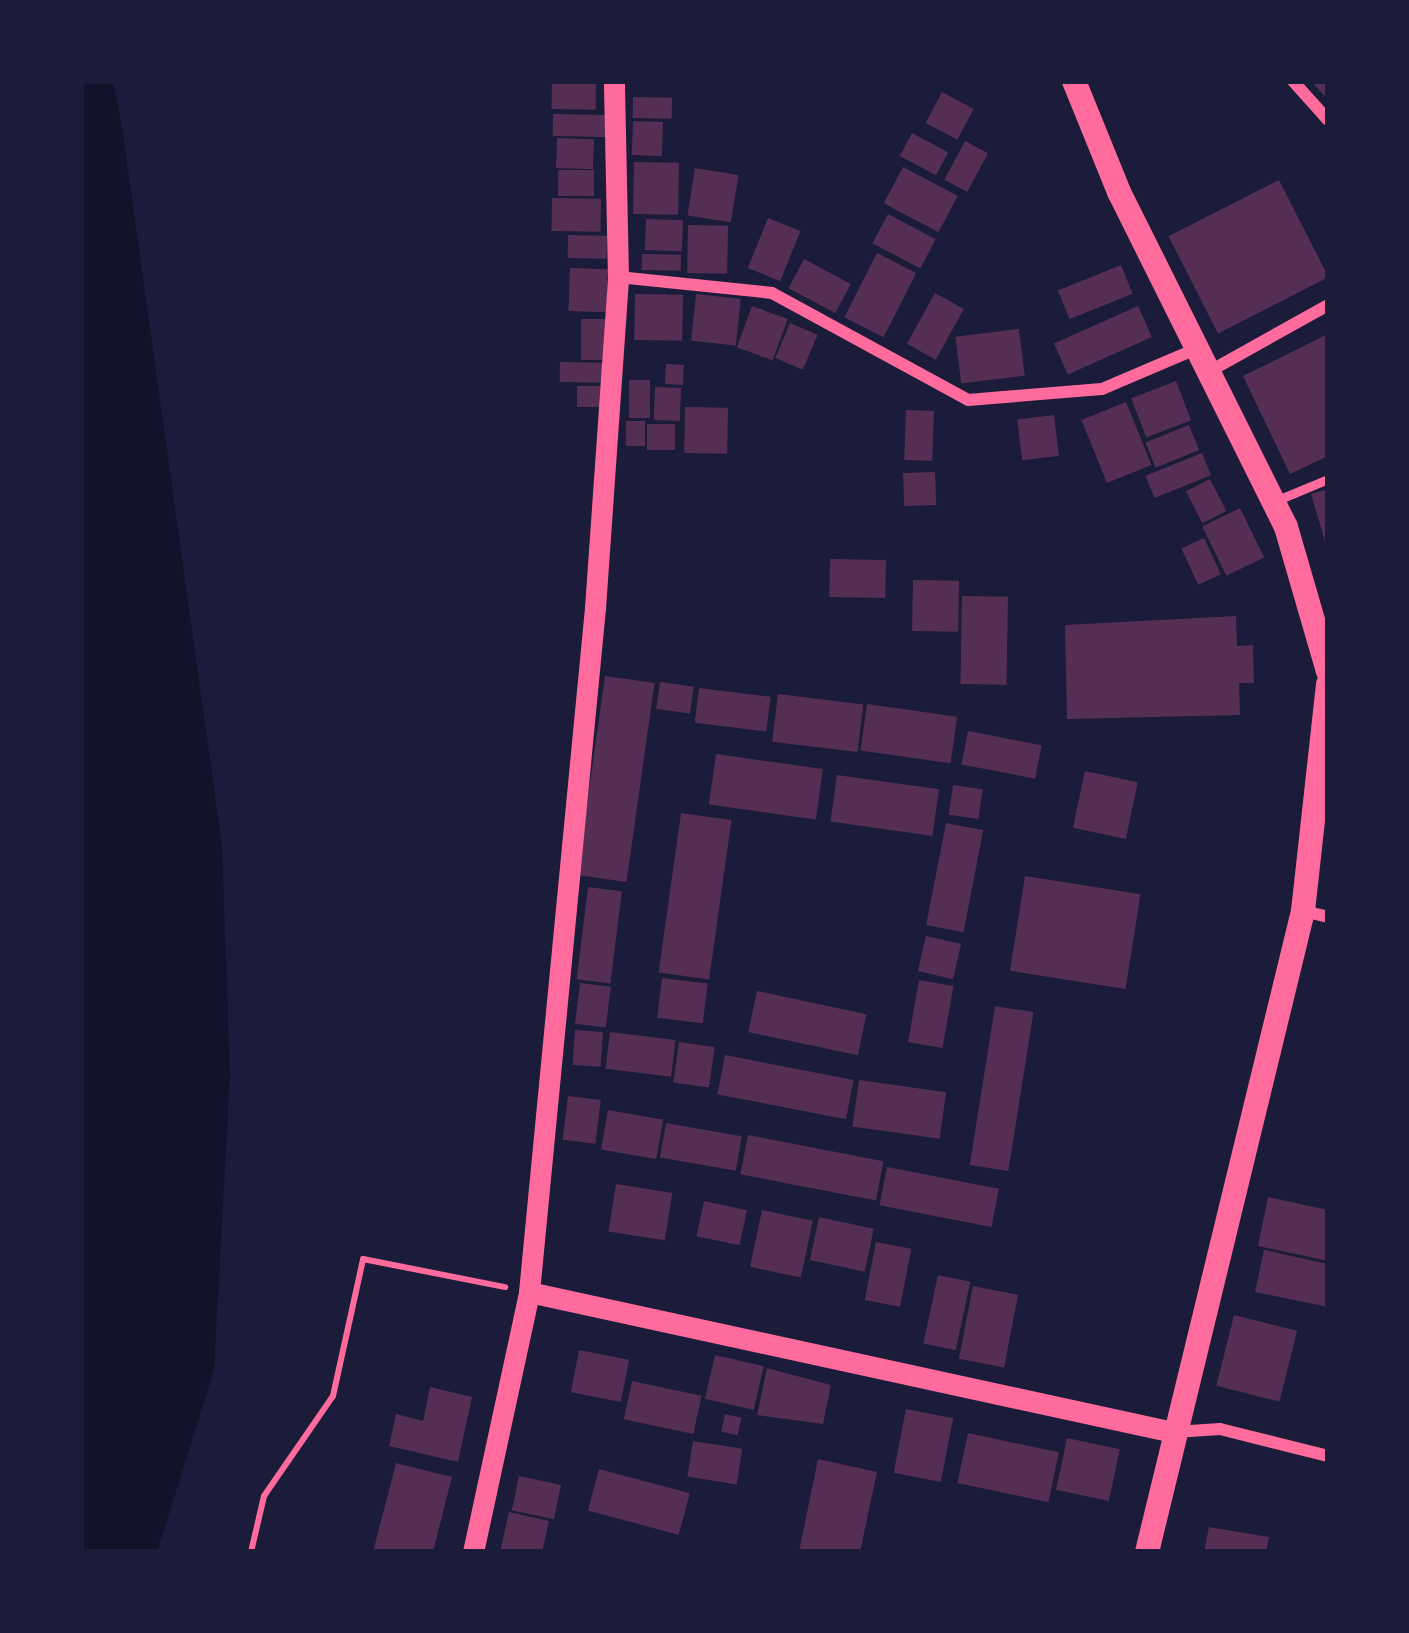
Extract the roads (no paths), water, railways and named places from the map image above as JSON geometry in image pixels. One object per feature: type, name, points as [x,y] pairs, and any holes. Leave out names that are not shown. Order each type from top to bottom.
[{"type":"main road","points":[[1069,86],[1275,501],[1307,583],[1328,672]]},
{"type":"main road","points":[[1147,1552],[1173,1432],[1316,914],[1328,684]]},
{"type":"street","points":[[473,1552],[529,1292],[618,277],[614,81]]},
{"type":"street","points":[[1293,81],[1328,120]]},
{"type":"street","points":[[618,277],[772,293],[968,400],[1102,389],[1204,360],[1328,305]]},
{"type":"street","points":[[529,1292],[1173,1432],[1220,1429],[1328,1456]]},
{"type":"lane","points":[[1275,501],[1328,479]]}]
